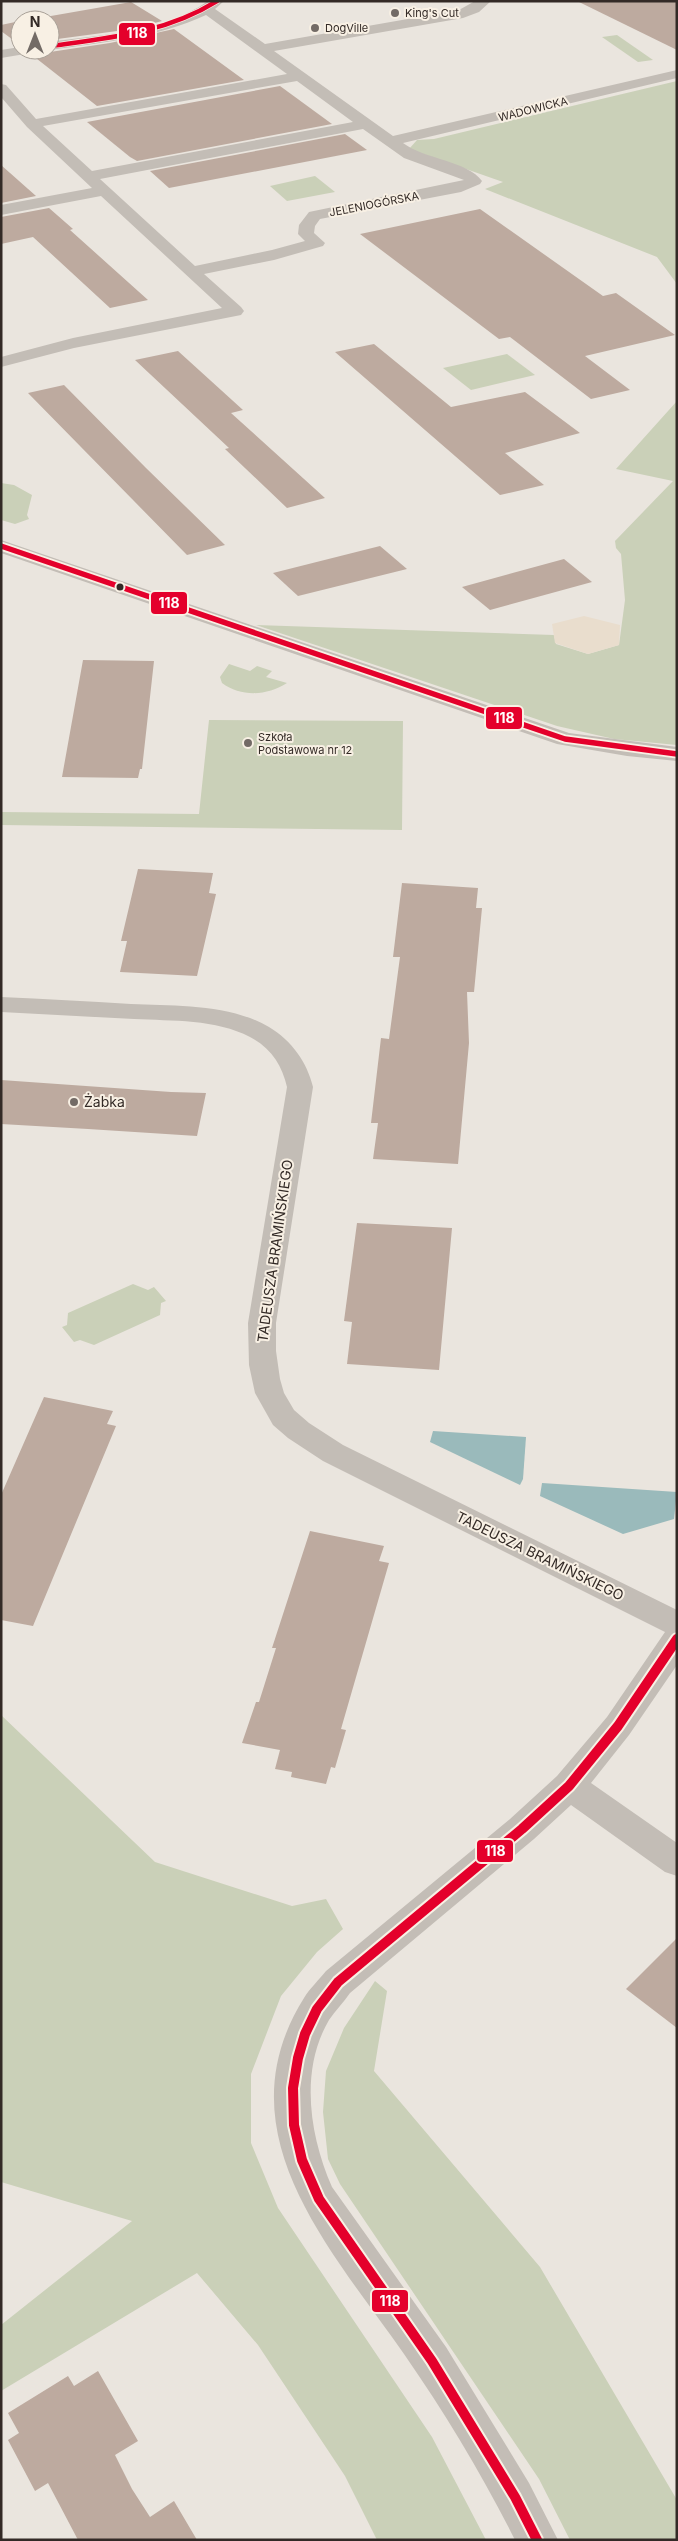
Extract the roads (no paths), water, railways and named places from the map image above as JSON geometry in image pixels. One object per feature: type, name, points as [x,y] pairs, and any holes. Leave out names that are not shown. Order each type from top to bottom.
[{"type":"street","points":[[262,49],[463,14],[474,9],[484,1]]},
{"type":"street","points":[[60,44],[151,29],[184,21],[213,5],[262,49],[389,142]]},
{"type":"street","name":"WADOWICKA","points":[[389,142],[677,74]]},
{"type":"street","points":[[32,124],[300,76]]},
{"type":"street","points":[[1,88],[32,124],[235,311],[73,342],[1,362]]},
{"type":"street","points":[[89,176],[366,124]]},
{"type":"street","name":"JELENIOGÓRSKA","points":[[193,271],[274,256],[317,243],[306,234],[307,225],[315,215],[461,187],[474,181],[466,174],[408,155],[389,142]]},
{"type":"street","points":[[1,210],[104,190]]},
{"type":"street","points":[[1,546],[566,739],[627,749],[677,754]]},
{"type":"street","name":"TADEUSZA BRAMIŃSKIEGO","points":[[1,1004],[192,1015],[230,1021],[259,1032],[280,1047],[296,1070],[300,1087],[262,1323],[260,1356],[265,1378],[276,1406],[292,1426],[333,1453],[677,1624]]},
{"type":"street","points":[[537,2540],[514,2497],[432,2361],[320,2199],[302,2160],[294,2125],[293,2088],[298,2058],[305,2034],[317,2010],[338,1982],[522,1829],[568,1786],[618,1726],[677,1639]]},
{"type":"street","points":[[568,1786],[677,1862]]},
{"type":"water","points":[[433,1431],[526,1437],[523,1479],[520,1485],[430,1442]]},
{"type":"water","points":[[542,1483],[677,1492],[674,1519],[623,1534],[540,1496]]},
{"type":"place","name":"King's Cut","points":[[395,13]]},
{"type":"place","name":"DogVille","points":[[315,28]]},
{"type":"place","name":"Szkoła Podstawowa nr 12","points":[[248,743]]},
{"type":"place","name":"Żabka","points":[[74,1102]]}]
